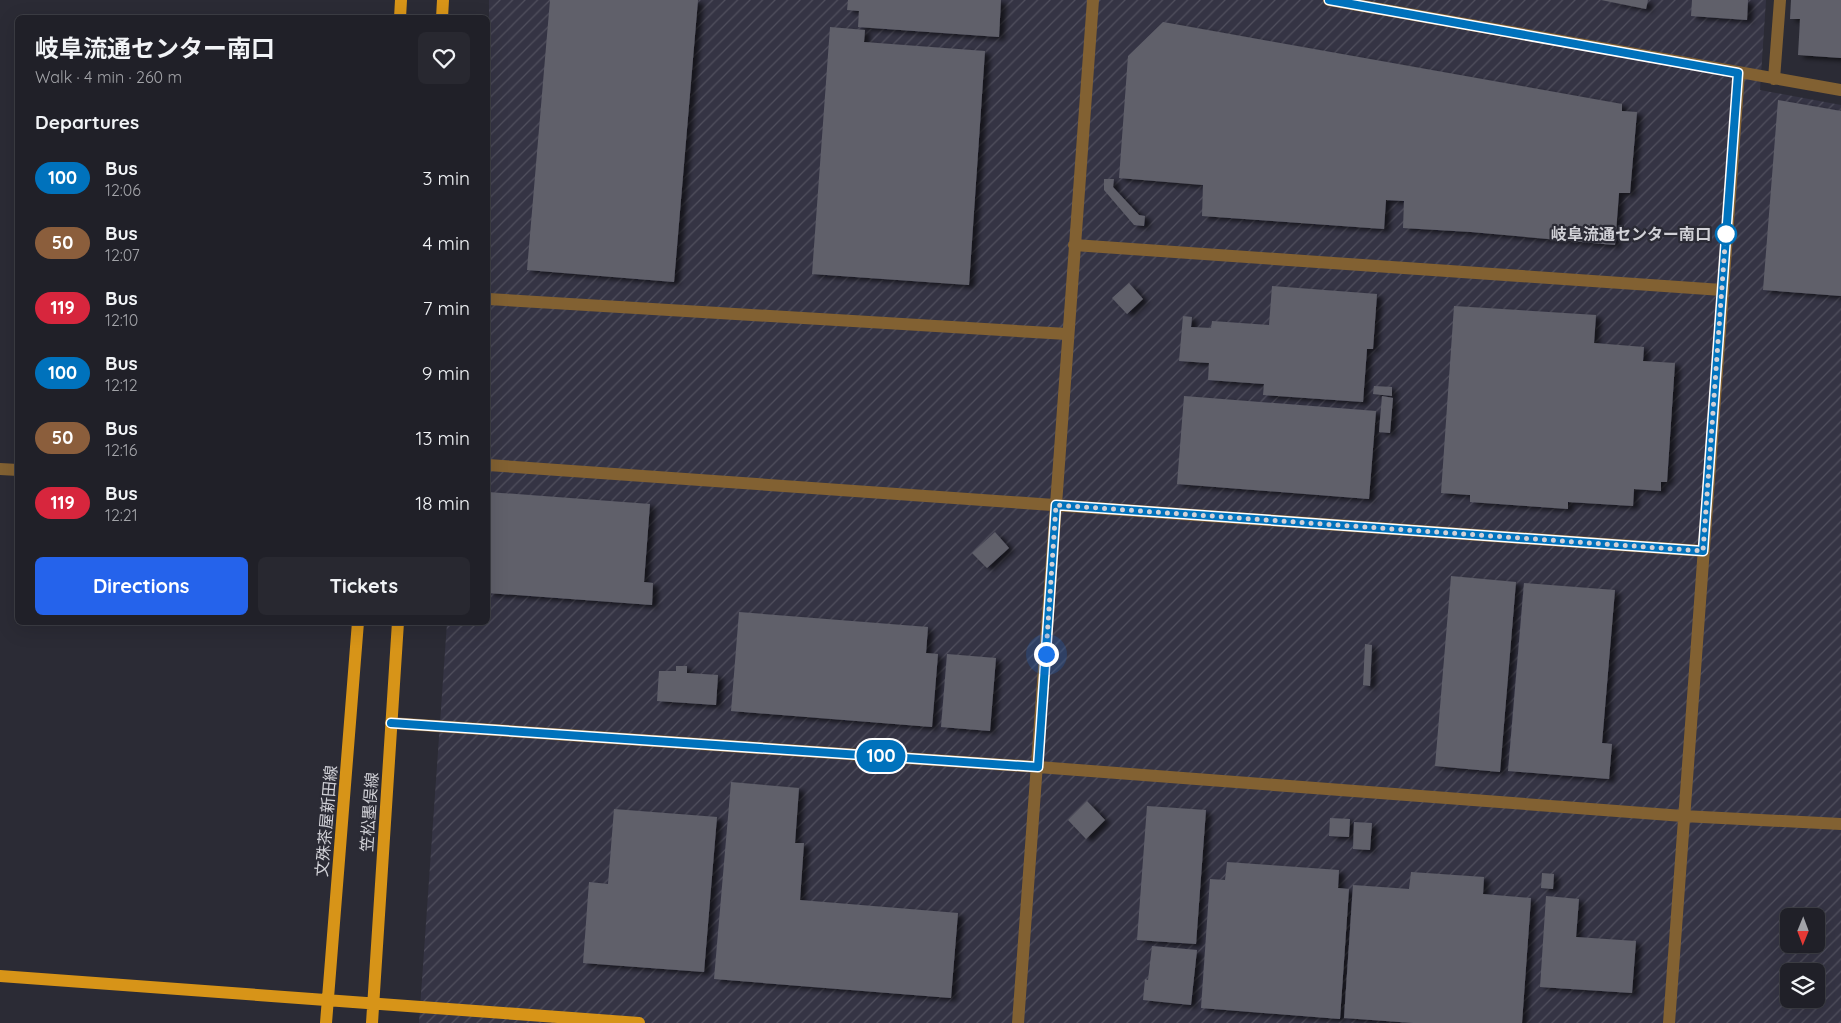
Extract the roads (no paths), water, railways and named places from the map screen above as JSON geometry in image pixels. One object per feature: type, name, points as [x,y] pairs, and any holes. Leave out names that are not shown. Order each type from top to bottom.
[{"type":"main road","points":[[400,15],[401,0]]},
{"type":"main road","points":[[442,15],[443,0]]},
{"type":"main road","name":"文殊茶屋新田線","points":[[326,1023],[358,625]]},
{"type":"main road","name":"笠松墨俣線","points":[[372,1023],[398,625]]},
{"type":"main road","points":[[0,976],[639,1023]]},
{"type":"street","points":[[1018,1023],[1038,767],[1067,334],[1093,0]]},
{"type":"street","points":[[1329,0],[1841,90]]},
{"type":"street","points":[[1774,78],[1780,0]]},
{"type":"street","points":[[1669,1023],[1738,73]]},
{"type":"street","points":[[1074,245],[1722,290]]},
{"type":"street","points":[[490,299],[1067,334]]},
{"type":"street","points":[[490,465],[1703,551]]},
{"type":"street","points":[[0,468],[15,470]]},
{"type":"street","points":[[391,723],[1038,767],[1684,816],[1841,824]]},
{"type":"place","name":"岐阜流通センター南口","points":[[1726,234]]}]
